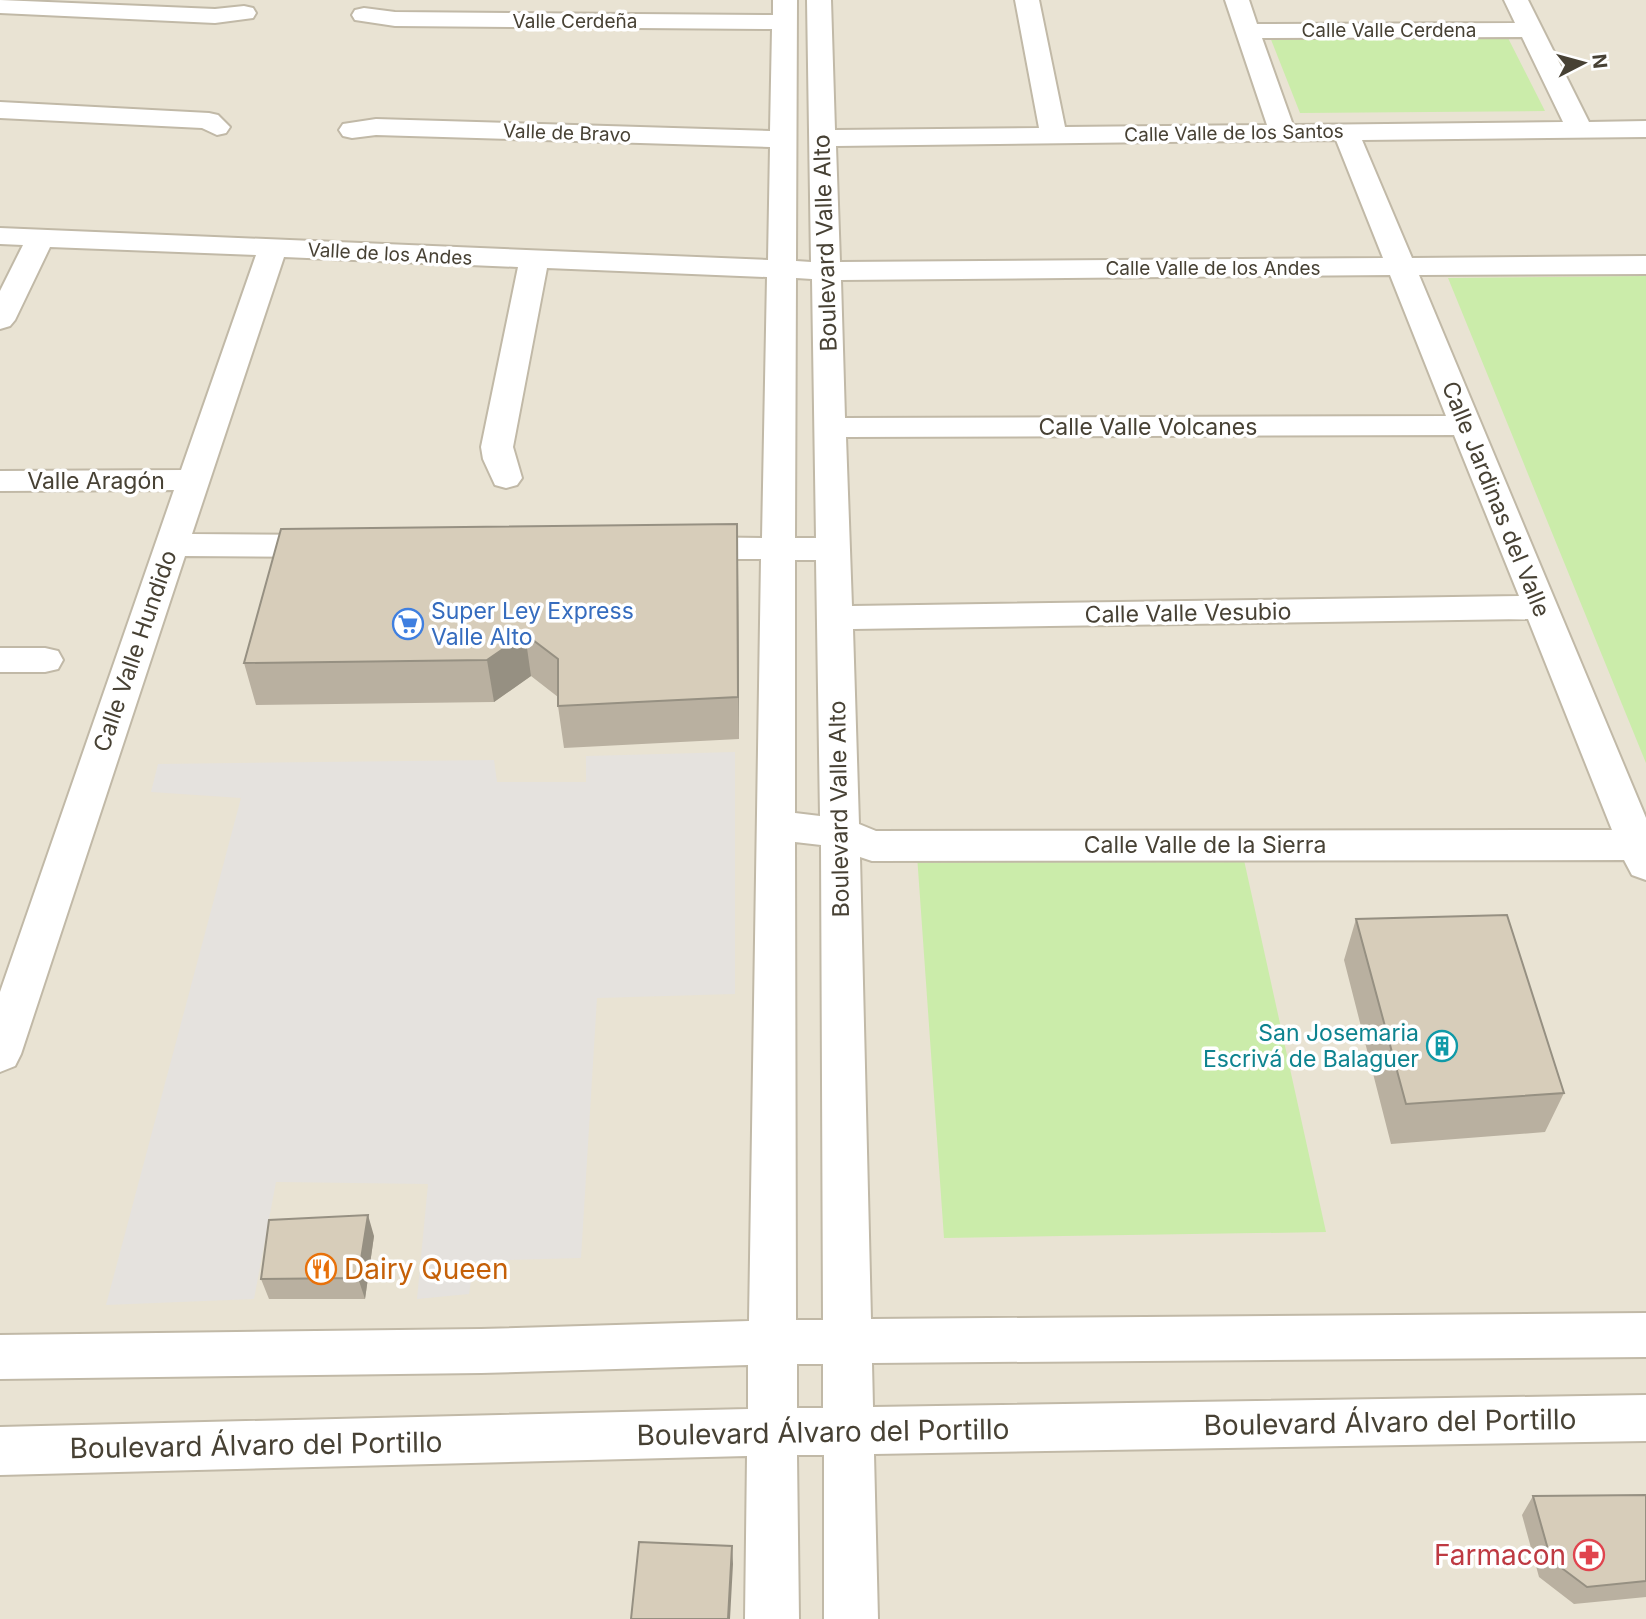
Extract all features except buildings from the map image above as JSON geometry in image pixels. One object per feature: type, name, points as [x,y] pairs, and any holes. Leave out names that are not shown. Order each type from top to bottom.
[{"type":"street","name":"Boulevard Valle Alto","points":[[819,0],[840,832],[847,1431],[852,1619]]},
{"type":"street","points":[[1027,0],[1053,135]]},
{"type":"street","points":[[1237,0],[1283,133]]},
{"type":"street","points":[[1516,0],[1580,130]]},
{"type":"street","points":[[0,6],[215,16],[244,12]]},
{"type":"street","name":"Boulevard Valle Alto","points":[[772,1619],[773,1016],[785,11]]},
{"type":"street","name":"Valle Cerdeña","points":[[364,15],[395,19],[785,11]]},
{"type":"street","name":"Calle Valle Cerdena","points":[[1247,31],[1531,30]]},
{"type":"street","points":[[0,110],[209,121],[217,127]]},
{"type":"street","name":"Valle de Bravo","points":[[352,130],[376,127],[782,139]]},
{"type":"street","name":"Calle Valle de los Santos","points":[[822,138],[1646,129]]},
{"type":"street","name":"Calle Jardinas del Valle","points":[[1346,132],[1642,855]]},
{"type":"street","name":"Valle de los Andes","points":[[0,236],[780,270]]},
{"type":"street","points":[[0,320],[41,237]]},
{"type":"street","name":"Calle Valle Hundido","points":[[0,1054],[272,248]]},
{"type":"street","points":[[506,478],[497,447],[534,260]]},
{"type":"street","name":"Calle Valle de los Andes","points":[[780,270],[1646,265]]},
{"type":"street","name":"Calle Valle Volcanes","points":[[830,428],[1467,425]]},
{"type":"street","name":"Valle Aragón","points":[[0,481],[193,480]]},
{"type":"street","points":[[170,545],[363,546]]},
{"type":"street","points":[[653,548],[832,549]]},
{"type":"street","name":"Calle Valle Vesubio","points":[[834,618],[1541,607]]},
{"type":"street","points":[[0,660],[45,660]]},
{"type":"street","name":"Calle Valle de la Sierra","points":[[777,826],[840,832],[872,846],[1642,855]]},
{"type":"street","points":[[0,1357],[481,1351],[772,1342],[1646,1335]]},
{"type":"street","name":"Boulevard Álvaro del Portillo","points":[[0,1451],[773,1432],[1646,1418]]},
{"type":"shaded area","points":[[0,0],[1646,0],[1646,1619],[0,1619]]},
{"type":"shaded area","points":[[735,752],[735,994],[597,998],[581,1258],[474,1261],[469,1294],[417,1299],[428,1184],[276,1182],[254,1299],[106,1305],[241,798],[151,792],[158,764],[494,760],[497,782],[586,782],[586,756]]},
{"type":"green space","points":[[1507,36],[1545,111],[1300,113],[1270,37]]},
{"type":"green space","points":[[1646,276],[1646,763],[1448,278]]},
{"type":"green space","points":[[1242,851],[1326,1232],[944,1238],[917,855]]},
{"type":"place","name":"Super Ley Express Valle Alto","points":[[408,624]]},
{"type":"place","name":"San Josemaria Escrivá de Balaguer","points":[[1442,1046]]},
{"type":"place","name":"Dairy Queen","points":[[321,1269]]},
{"type":"place","name":"Farmacon","points":[[1589,1555]]}]
